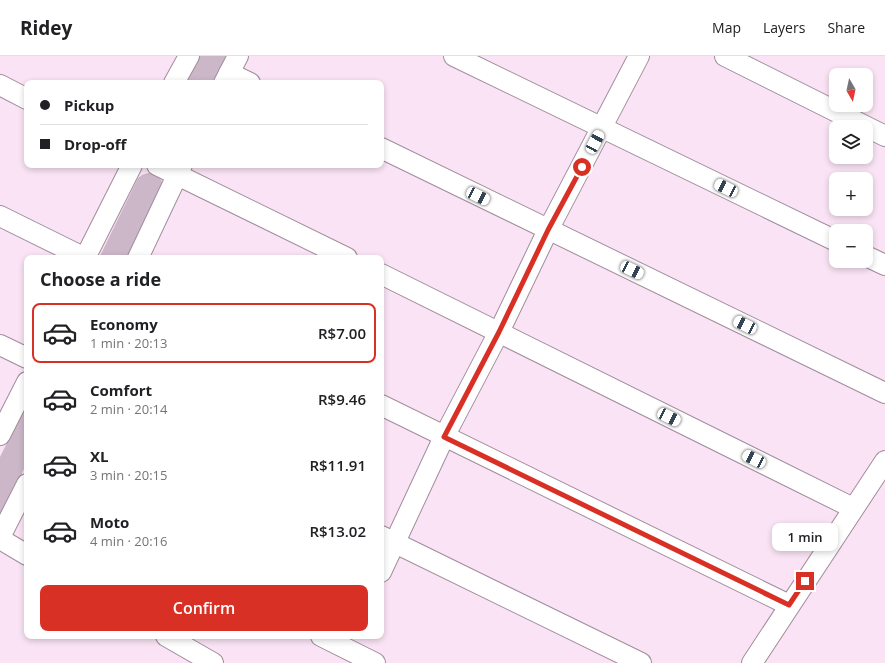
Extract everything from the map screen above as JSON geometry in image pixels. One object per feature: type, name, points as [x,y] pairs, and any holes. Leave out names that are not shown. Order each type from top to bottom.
[{"type":"street","points":[[176,80],[189,56]]},
{"type":"street","points":[[454,56],[829,238]]},
{"type":"street","points":[[384,558],[388,539],[499,332],[548,230],[639,56]]},
{"type":"street","points":[[725,56],[885,136]]},
{"type":"street","points":[[230,71],[245,80]]},
{"type":"street","points":[[0,85],[24,97]]},
{"type":"street","points":[[384,149],[885,393]]},
{"type":"street","points":[[87,255],[130,168]]},
{"type":"street","points":[[139,255],[179,170],[341,255]]},
{"type":"street","points":[[0,216],[79,255]]},
{"type":"street","points":[[873,259],[885,265]]},
{"type":"street","points":[[384,275],[853,508]]},
{"type":"street","points":[[0,344],[24,356]]},
{"type":"street","points":[[0,435],[24,388]]},
{"type":"street","points":[[384,407],[789,605]]},
{"type":"street","points":[[752,663],[885,461]]},
{"type":"street","points":[[24,491],[0,538],[24,553]]},
{"type":"street","points":[[388,539],[641,663]]},
{"type":"street","points":[[171,639],[213,663]]},
{"type":"street","points":[[326,639],[342,649],[375,663]]},
{"type":"shaded area","points":[[197,56],[227,56],[215,80],[185,80]]},
{"type":"shaded area","points":[[151,172],[159,176],[163,184],[130,255],[100,255],[138,178]]},
{"type":"shaded area","points":[[24,409],[24,469],[0,518],[0,457]]},
{"type":"route","points":[[582,167],[548,230],[499,332],[444,437],[789,605],[805,581]]}]
